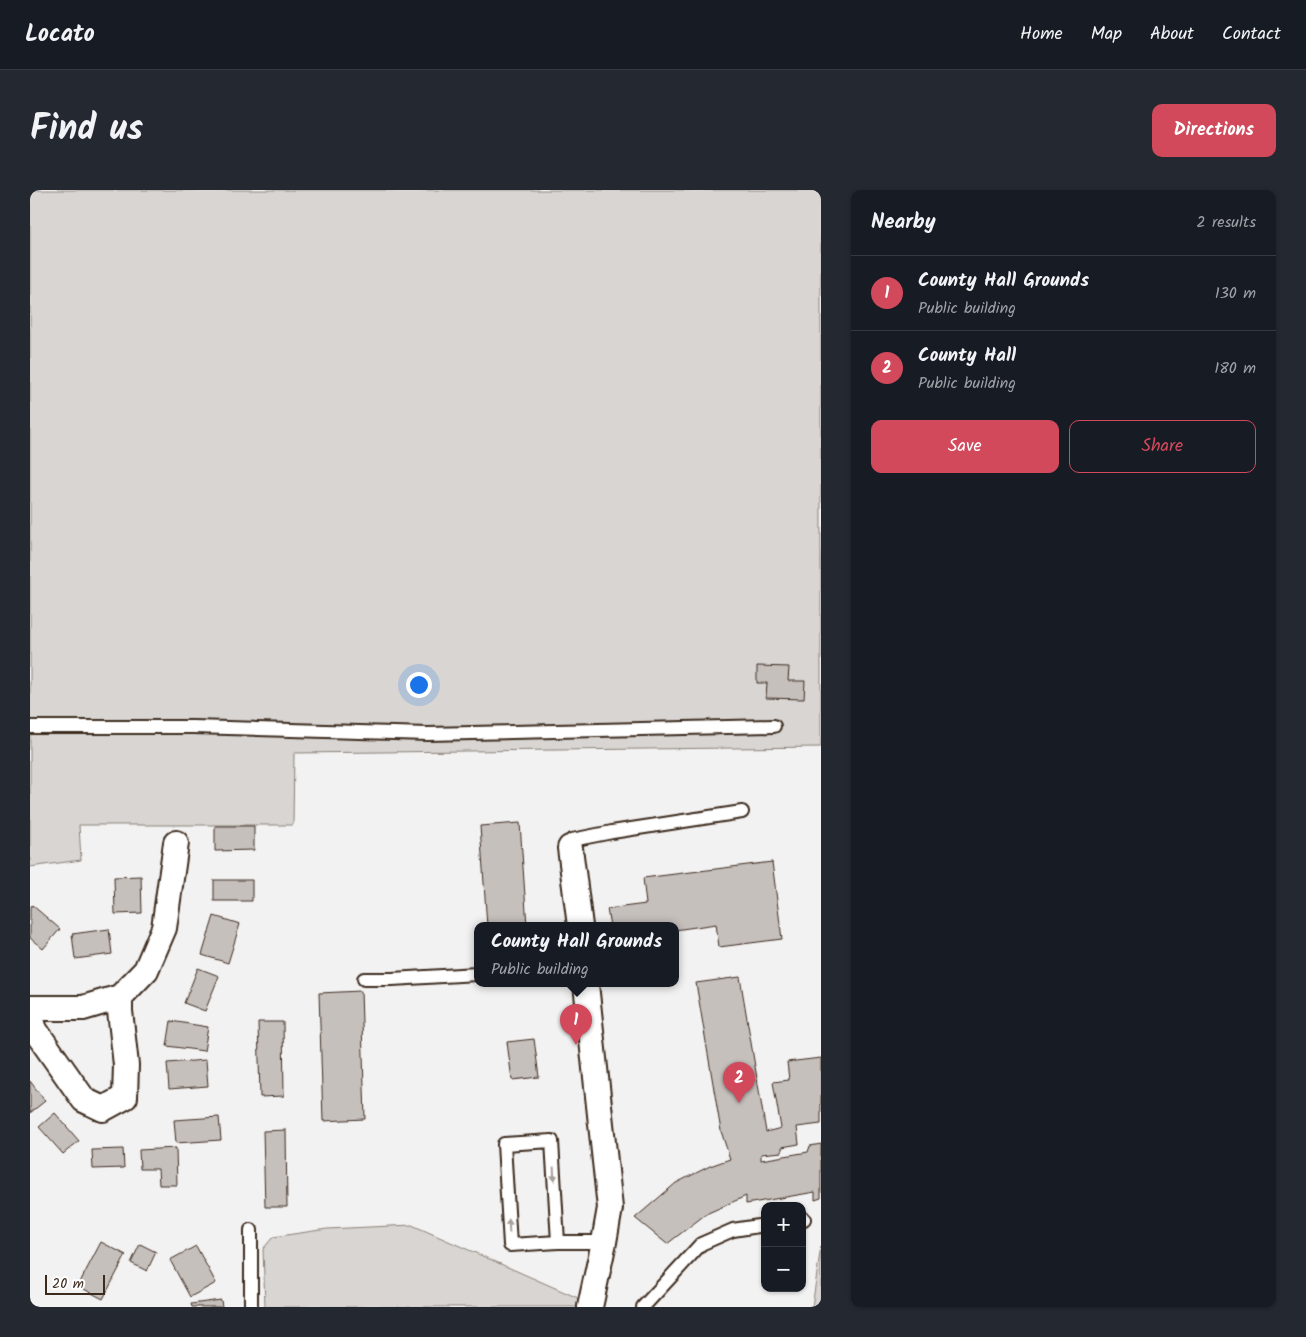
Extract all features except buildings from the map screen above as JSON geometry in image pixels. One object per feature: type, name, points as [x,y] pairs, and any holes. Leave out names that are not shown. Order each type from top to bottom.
[{"type":"street","points":[[30,1008],[83,1008],[120,997],[146,970],[164,928],[176,843]]},
{"type":"street","points":[[570,848],[579,922]]},
{"type":"street","points":[[586,987],[610,1208],[590,1307]]},
{"type":"street","points":[[30,1014],[35,1030],[84,1100],[103,1109],[125,1097],[126,1065],[120,997]]},
{"type":"lane","points":[[30,727],[193,727],[428,734],[774,726]]},
{"type":"lane","points":[[570,848],[572,840],[742,812]]},
{"type":"lane","points":[[364,979],[474,974]]},
{"type":"lane","points":[[558,1242],[552,1141],[504,1144],[510,1245],[604,1242]]},
{"type":"lane","points":[[643,1307],[701,1244],[733,1230],[761,1226]]},
{"type":"lane","points":[[251,1230],[251,1307]]},
{"type":"shaded area","points":[[30,190],[821,190],[821,747],[294,753],[293,825],[79,825],[81,860],[30,867]]},
{"type":"shaded area","points":[[412,1225],[578,1298],[577,1307],[265,1307],[263,1249],[273,1237],[327,1229]]},
{"type":"shaded area","points":[[821,1246],[821,1307],[812,1307]]},
{"type":"place","name":"County Hall Grounds","points":[[576,1045]]},
{"type":"place","name":"County Hall","points":[[739,1103]]}]
